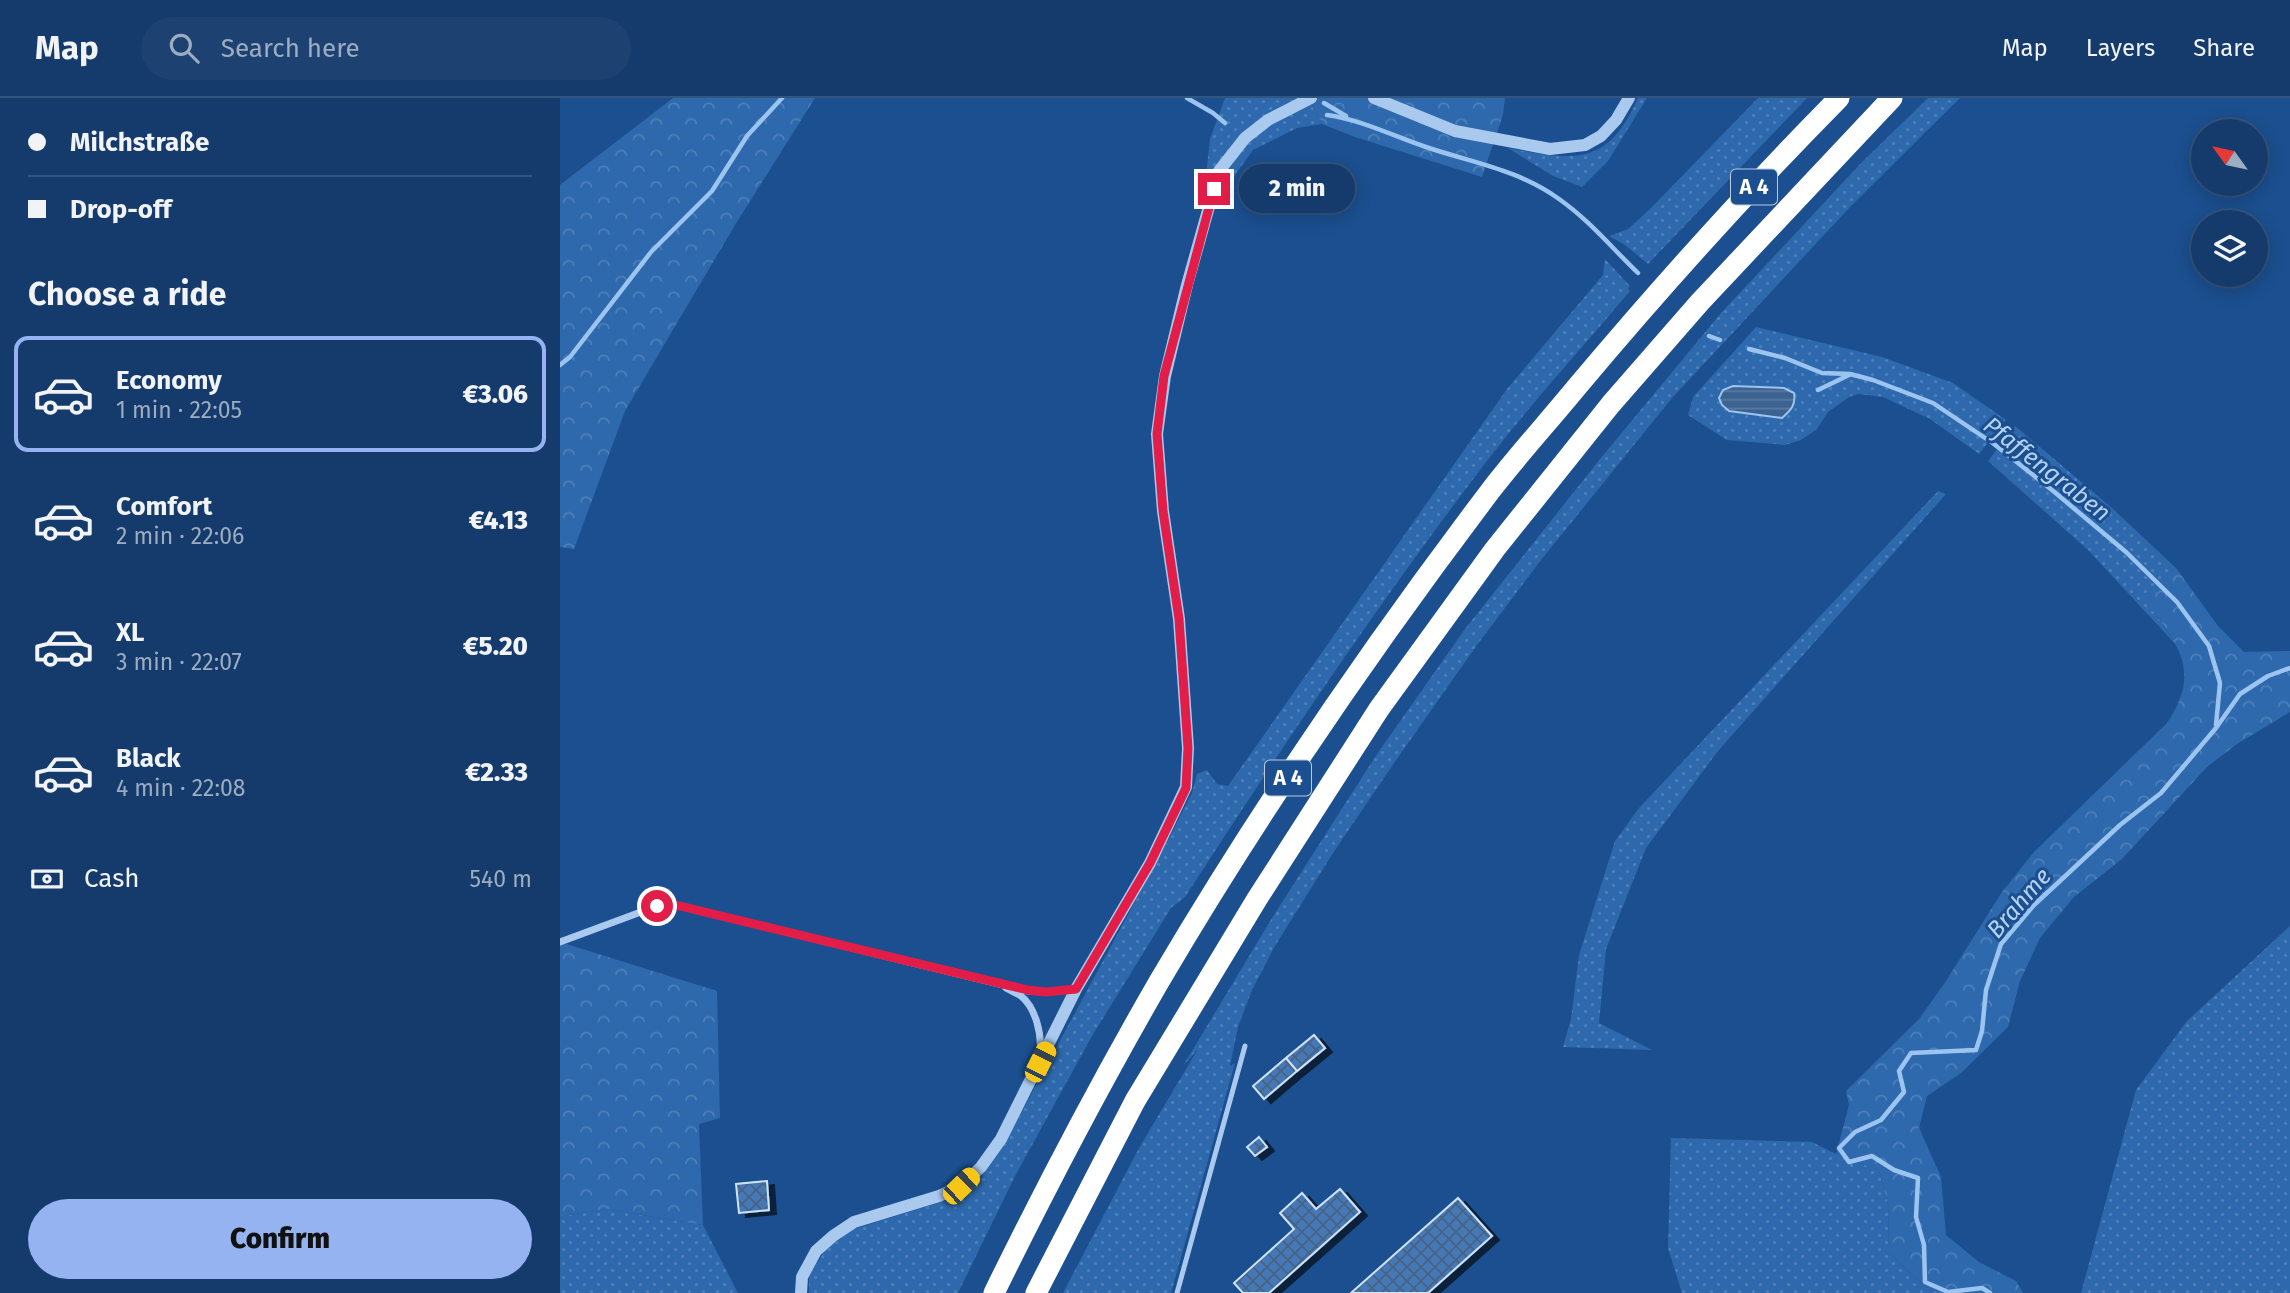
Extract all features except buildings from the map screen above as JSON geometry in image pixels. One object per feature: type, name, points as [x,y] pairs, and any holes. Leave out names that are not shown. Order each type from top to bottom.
[{"type":"highway","name":"A 4","points":[[994,1293],[1098,1091],[1160,980],[1310,743],[1402,611],[1493,487],[1646,304],[1839,98]]},
{"type":"highway","name":"A 4","points":[[1035,1293],[1135,1101],[1256,899],[1379,709],[1496,549],[1611,404],[1675,329],[1892,98]]},
{"type":"street","points":[[801,1293],[802,1277],[816,1251],[833,1236],[855,1222],[939,1196],[961,1186],[981,1167],[1001,1139],[1076,989],[1150,863],[1186,788],[1188,748],[1179,619],[1163,511],[1157,434],[1164,376],[1190,272],[1220,170],[1245,138],[1268,120],[1311,98]]},
{"type":"street","points":[[1374,98],[1455,131],[1550,149],[1585,145],[1601,136],[1616,120],[1629,98]]},
{"type":"street","points":[[560,942],[657,906],[680,906],[996,982],[1046,992],[1076,989]]},
{"type":"street","points":[[996,982],[1023,997],[1034,1016],[1041,1041],[1040,1062]]},
{"type":"lane","points":[[1177,1293],[1245,1046]]},
{"type":"green space","points":[[673,98],[815,98],[735,225],[625,411],[574,549],[560,547],[560,185]]},
{"type":"green space","points":[[1225,98],[1308,98],[1322,124],[1297,128],[1253,150],[1230,182],[1206,176],[1210,139]]},
{"type":"green space","points":[[1308,98],[1505,98],[1503,115],[1482,177],[1322,124]]},
{"type":"green space","points":[[1638,98],[1647,98],[1608,161],[1582,187],[1553,176],[1508,148],[1552,155],[1586,154],[1601,148],[1614,137]]},
{"type":"green space","points":[[1758,98],[1807,98],[1648,264],[1609,236],[1628,229],[1650,209]]},
{"type":"green space","points":[[1928,98],[1960,98],[1851,206],[1672,398],[1541,560],[1477,645],[1333,853],[1275,946],[1252,990],[1238,1027],[1230,1066],[1235,1063],[1171,1293],[1063,1293],[1139,1148],[1198,1049],[1183,1066],[1272,918],[1377,754],[1465,629],[1600,459],[1721,313],[1863,161]]},
{"type":"green space","points":[[1605,259],[1630,286],[1630,291],[1490,457],[1333,674],[1185,897],[1171,908],[1092,1036],[1014,1178],[958,1293],[809,1293],[809,1276],[826,1249],[854,1229],[951,1199],[978,1182],[1014,1126],[1165,846],[1192,793],[1197,774],[1207,770],[1217,784],[1228,786],[1507,389],[1603,275]]},
{"type":"green space","points":[[1756,327],[1882,357],[1953,383],[2006,420],[1979,454],[1930,419],[1883,397],[1858,394],[1828,412],[1817,429],[1801,440],[1785,445],[1727,440],[1688,415],[1693,397]]},
{"type":"green space","points":[[2015,426],[2112,508],[2176,568],[2143,596],[2178,647],[2088,550],[1988,461]]},
{"type":"green space","points":[[1938,491],[1946,494],[1718,751],[1646,848],[1606,949],[1599,1023],[1652,1050],[1563,1047],[1571,1019],[1579,955],[1615,841],[1639,808]]},
{"type":"green space","points":[[2176,568],[2218,626],[2244,652],[2290,651],[2290,712],[2237,744],[2207,767],[2122,859],[2074,897],[2040,938],[2020,981],[2008,1027],[1961,1073],[1927,1096],[1919,1128],[1941,1177],[1946,1235],[1979,1262],[2016,1281],[2023,1293],[1939,1293],[1923,1285],[1888,1252],[1889,1208],[1879,1170],[1836,1154],[1849,1105],[1846,1091],[1919,1019],[2002,892],[2034,852],[2167,723],[2178,704],[2184,671],[2174,642],[2142,596]]},
{"type":"green space","points":[[2290,926],[2290,1293],[2081,1293],[2136,1090],[2187,1021]]},
{"type":"green space","points":[[560,942],[717,991],[720,1118],[699,1124],[703,1225],[606,1209],[560,1219]]},
{"type":"green space","points":[[1671,1138],[1812,1142],[1879,1170],[1889,1208],[1888,1252],[1923,1285],[1939,1293],[1682,1293],[1668,1248]]},
{"type":"green space","points":[[606,1209],[703,1225],[738,1293],[560,1293],[560,1219]]},
{"type":"shaded area","points":[[1733,386],[1784,388],[1794,393],[1793,404],[1782,418],[1729,411],[1719,398],[1723,390]]},
{"type":"waterway","points":[[560,365],[570,357],[651,252],[712,191],[747,136],[782,98]]},
{"type":"waterway","name":"Pfaffengraben","points":[[1187,98],[1225,123]]},
{"type":"waterway","points":[[1324,103],[1346,116]]},
{"type":"waterway","name":"Pfaffengraben","points":[[1327,115],[1366,125],[1416,144],[1496,168],[1544,189],[1570,207],[1638,273]]},
{"type":"waterway","name":"Pfaffengraben","points":[[1709,336],[1720,340]]},
{"type":"waterway","name":"Pfaffengraben","points":[[1749,349],[1785,358],[1822,373],[1850,374],[1873,380],[1933,403],[1994,444],[2052,490],[2126,552],[2177,602],[2209,646],[2220,683],[2216,725]]},
{"type":"waterway","points":[[1818,390],[1849,375]]},
{"type":"waterway","name":"Brahme","points":[[1990,1293],[1982,1288],[1948,1292],[1925,1282],[1924,1245],[1916,1217],[1918,1178],[1894,1170],[1872,1156],[1849,1162],[1839,1148],[1855,1132],[1881,1120],[1904,1092],[1899,1071],[1911,1053],[1976,1050],[1982,1031],[1986,990],[2001,944],[2034,905],[2120,825],[2161,793],[2216,728],[2240,694],[2268,676],[2290,668]]},
{"type":"route","points":[[657,906],[680,906],[1028,990],[1046,992],[1076,989],[1150,863],[1186,788],[1188,748],[1179,619],[1163,511],[1157,434],[1164,376],[1214,189]]}]
